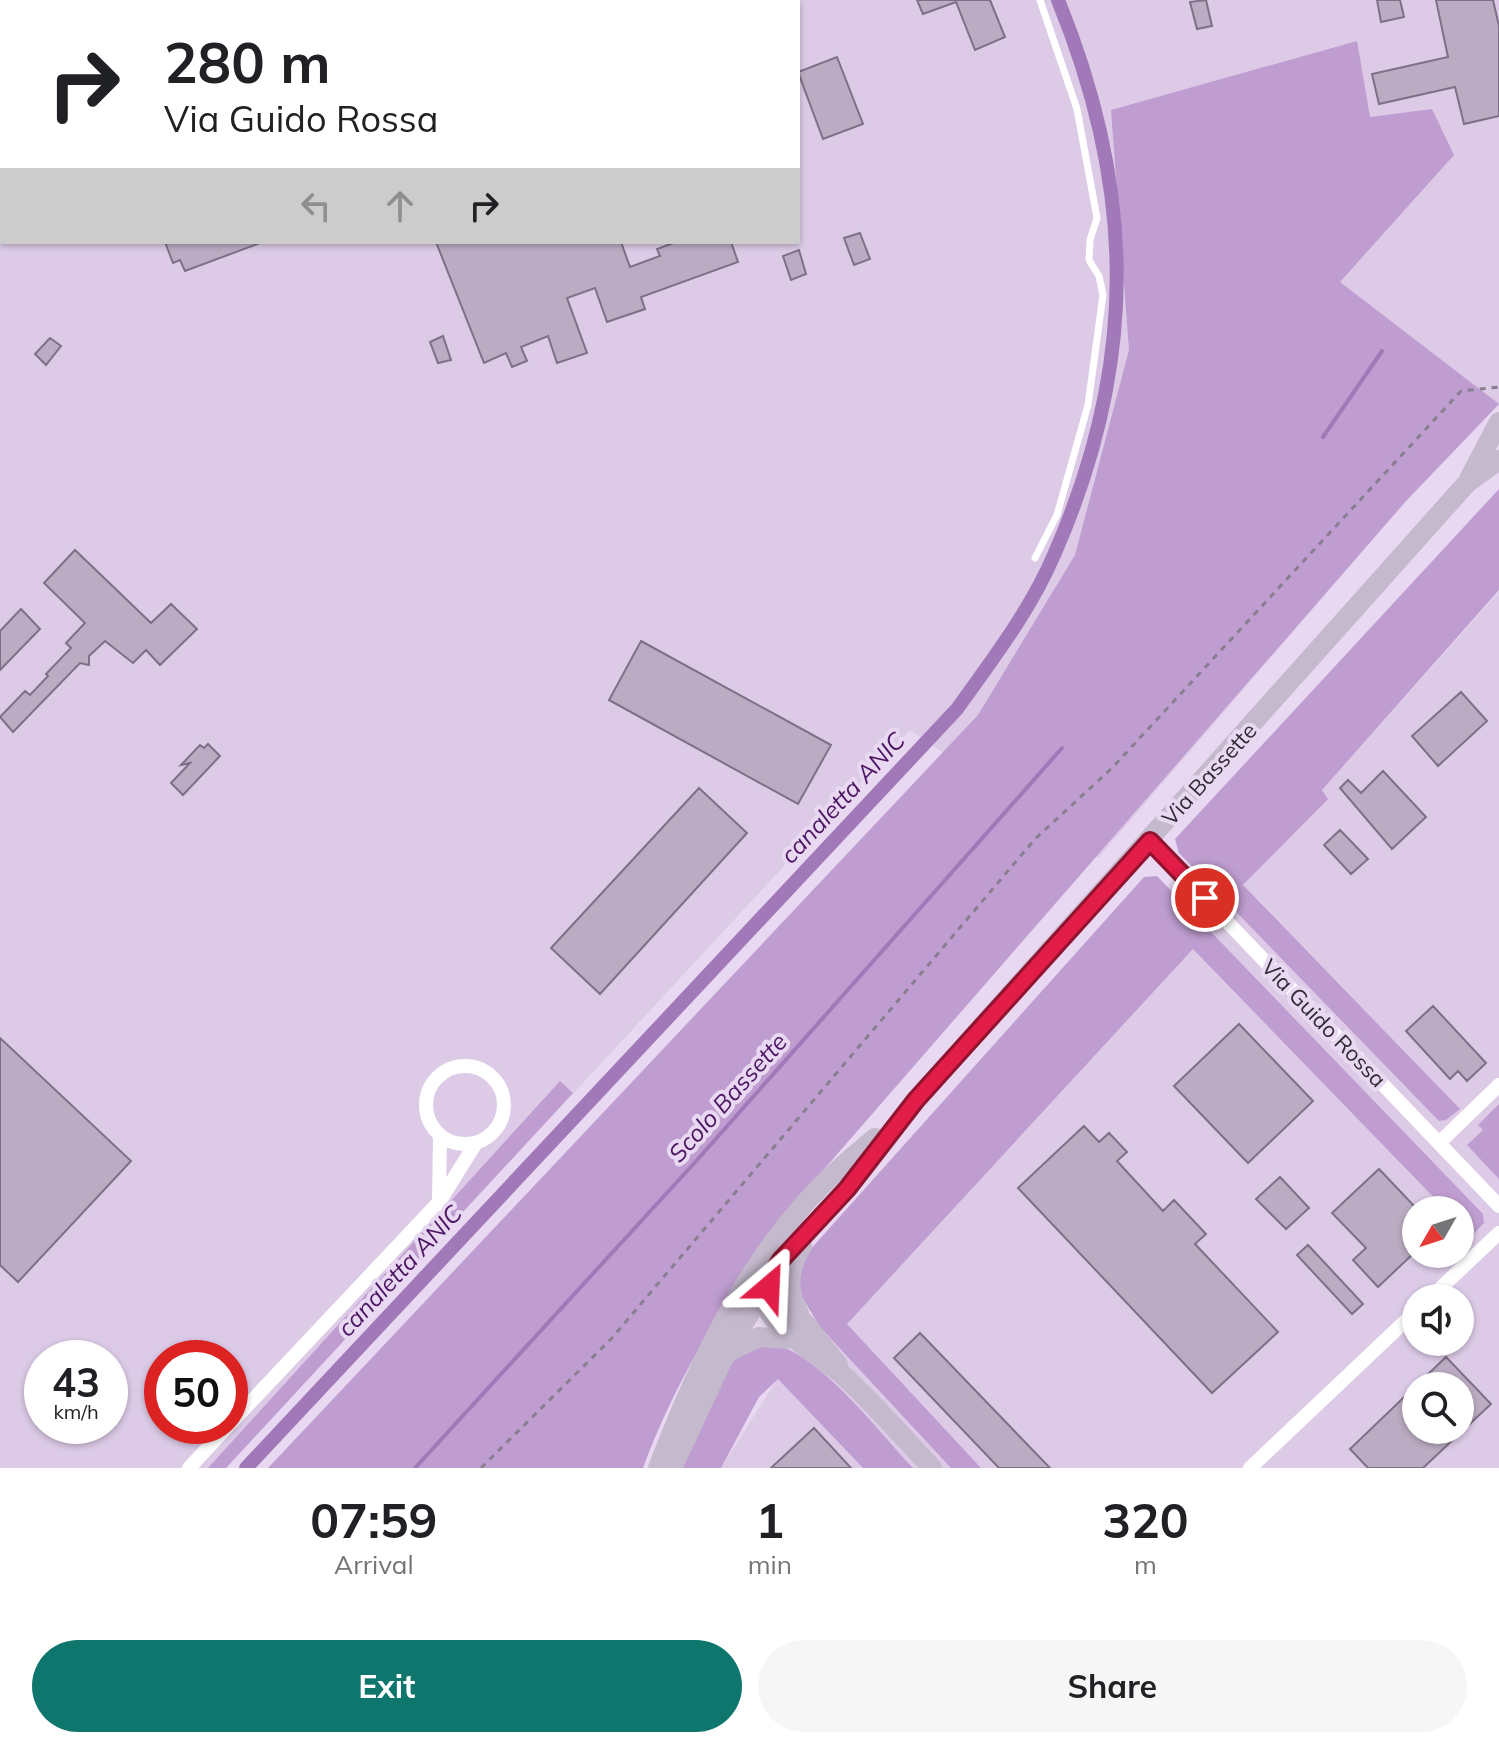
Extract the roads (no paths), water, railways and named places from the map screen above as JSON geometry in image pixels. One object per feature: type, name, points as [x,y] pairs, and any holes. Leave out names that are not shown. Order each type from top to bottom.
[{"type":"main road","name":"Via Bassette","points":[[1494,457],[1499,422]]},
{"type":"main road","name":"Via Bassette","points":[[672,1468],[726,1353],[781,1260],[815,1226],[916,1100],[1467,483],[1494,457],[1499,437]]},
{"type":"main road","name":"Via Bassette","points":[[658,1468],[673,1429],[755,1268],[819,1187],[916,1100]]},
{"type":"main road","name":"Via Bassette","points":[[763,1289],[762,1273],[857,1153]]},
{"type":"main road","points":[[799,1330],[789,1277],[795,1258],[815,1226]]},
{"type":"main road","name":"Via Bassette","points":[[673,1429],[688,1416],[748,1293],[763,1289]]},
{"type":"main road","points":[[763,1289],[932,1468]]},
{"type":"main road","points":[[726,1353],[759,1337],[799,1330]]},
{"type":"street","name":"Via Guido Rossa","points":[[1150,841],[1499,1206]]},
{"type":"street","points":[[248,1405],[439,1202],[476,1143],[497,1129],[505,1105],[495,1080],[472,1066],[445,1070],[428,1090],[426,1115],[440,1136],[439,1202]]},
{"type":"street","points":[[1439,1143],[1499,1085]]},
{"type":"street","points":[[440,1136],[464,1145],[476,1143]]},
{"type":"street","points":[[1445,1284],[1499,1233]]},
{"type":"street","points":[[1250,1468],[1402,1324]]},
{"type":"street","points":[[189,1468],[211,1444]]},
{"type":"lane","points":[[1035,558],[1057,515],[1088,405],[1103,295],[1099,276],[1089,260],[1090,240],[1097,218],[1077,109],[1040,0]]},
{"type":"waterway","name":"canaletta ANIC","points":[[246,1468],[957,709],[1034,596],[1054,555],[1081,484],[1101,415],[1113,346],[1117,278],[1113,209],[1102,140],[1084,71],[1058,0]]},
{"type":"waterway","name":"Scolo Bassette","points":[[1323,437],[1382,351]]},
{"type":"waterway","name":"Scolo Bassette","points":[[415,1468],[698,1159],[1062,748]]}]
